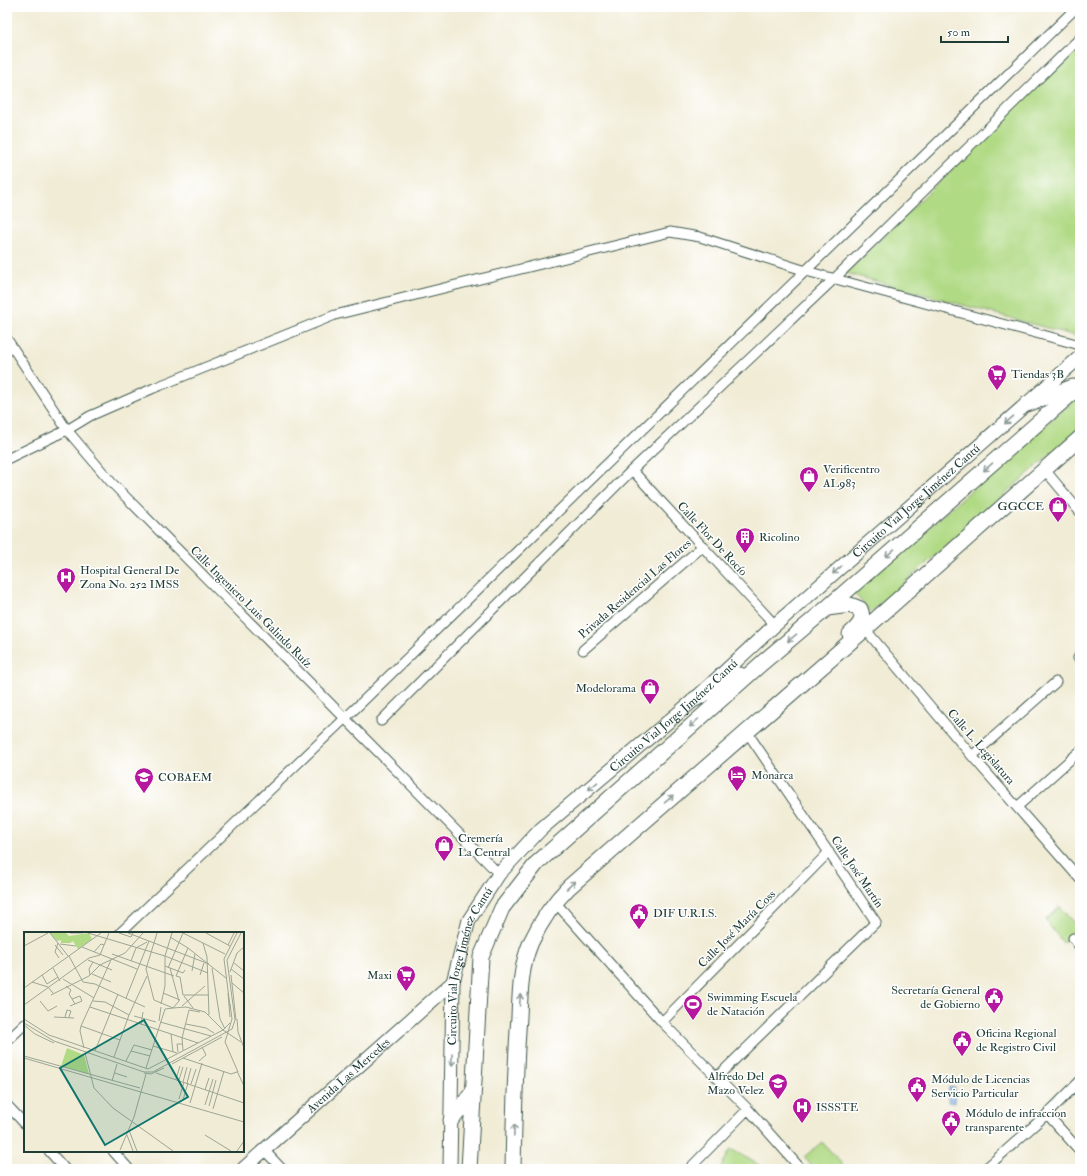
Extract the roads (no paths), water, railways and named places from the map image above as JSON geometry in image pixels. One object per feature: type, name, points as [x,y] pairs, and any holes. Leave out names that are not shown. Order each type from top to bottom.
[{"type":"main road","points":[[1027,404],[1080,385]]},
{"type":"main road","name":"Circuito Vial Jorge Jiménez Cantú","points":[[469,1169],[482,957],[502,908],[537,863],[762,663],[827,608],[1080,385]]},
{"type":"main road","points":[[513,1169],[516,1044],[521,981],[525,960],[531,943],[541,921],[555,902],[569,887],[866,629],[1080,438]]},
{"type":"main road","points":[[786,697],[800,677],[862,622],[860,609],[855,606],[827,608]]},
{"type":"main road","points":[[696,699],[762,663]]},
{"type":"main road","points":[[452,1120],[473,1092]]},
{"type":"street","points":[[121,932],[345,719],[1077,7]]},
{"type":"street","points":[[381,721],[632,470],[834,279],[1080,38]]},
{"type":"street","points":[[7,459],[67,430],[90,416],[154,388],[335,315],[670,232],[700,237],[834,279],[1080,345]]},
{"type":"street","name":"Calle Ingeniero Luis Galindo Ruíz","points":[[7,339],[10,348],[67,430],[111,482],[499,874]]},
{"type":"street","name":"Circuito Vial Jorge Jiménez Cantú","points":[[450,1169],[454,982],[469,920],[499,874],[541,829],[696,699],[775,625],[1080,357]]},
{"type":"street","name":"Calle Flor De Rocío","points":[[632,470],[775,625]]},
{"type":"street","points":[[1044,470],[1080,512]]},
{"type":"street","name":"Privada Residencial Las Flores","points":[[583,650],[703,546]]},
{"type":"street","name":"Calle L. Legislatura","points":[[866,629],[972,756],[1080,879]]},
{"type":"street","points":[[972,756],[1056,682]]},
{"type":"street","name":"Calle José Martín","points":[[717,1078],[876,922],[747,732]]},
{"type":"street","points":[[1017,807],[1080,751]]},
{"type":"street","name":"Calle José María Coss","points":[[662,1022],[829,852]]},
{"type":"street","points":[[555,902],[662,1022],[748,1109],[801,1169]]},
{"type":"street","points":[[1073,938],[1080,947]]},
{"type":"street","name":"Avenida Las Mercedes","points":[[242,1169],[454,982]]},
{"type":"street","points":[[7,1041],[24,1025]]},
{"type":"street","points":[[985,1169],[1047,1114],[1080,1081]]},
{"type":"street","points":[[7,1105],[24,1123]]},
{"type":"street","points":[[689,1169],[748,1109]]},
{"type":"street","points":[[1047,1114],[1080,1151]]},
{"type":"street","points":[[264,1150],[282,1169]]},
{"type":"street","points":[[50,1152],[66,1169]]},
{"type":"street","points":[[114,1152],[130,1169]]},
{"type":"water","points":[[949,1087],[955,1088],[954,1103],[948,1102]]},
{"type":"place","name":"Tiendas 3B","points":[[997,391]]},
{"type":"place","name":"Verificentro AL983","points":[[809,493]]},
{"type":"place","name":"GGCCE","points":[[1058,523]]},
{"type":"place","name":"Ricolino","points":[[745,554]]},
{"type":"place","name":"Hospital General De Zona No. 252 IMSS","points":[[66,594]]},
{"type":"place","name":"Modelorama","points":[[650,705]]},
{"type":"place","name":"Monarca","points":[[737,792]]},
{"type":"place","name":"COBAEM","points":[[144,794]]},
{"type":"place","name":"Cremería La Central","points":[[444,862]]},
{"type":"place","name":"DIF U.R.I.S.","points":[[639,930]]},
{"type":"place","name":"Maxi","points":[[406,992]]},
{"type":"place","name":"Secretaría General de Gobierno","points":[[994,1014]]},
{"type":"place","name":"Swimming Escuela de Natación","points":[[693,1021]]},
{"type":"place","name":"Oficina Regional de Registro Civil","points":[[962,1057]]},
{"type":"place","name":"Alfredo Del Mazo Velez","points":[[778,1100]]},
{"type":"place","name":"Módulo de Licencias Servicio Particular","points":[[917,1103]]},
{"type":"place","name":"ISSSTE","points":[[802,1124]]},
{"type":"place","name":"Módulo de infraccion transparente","points":[[951,1137]]}]
